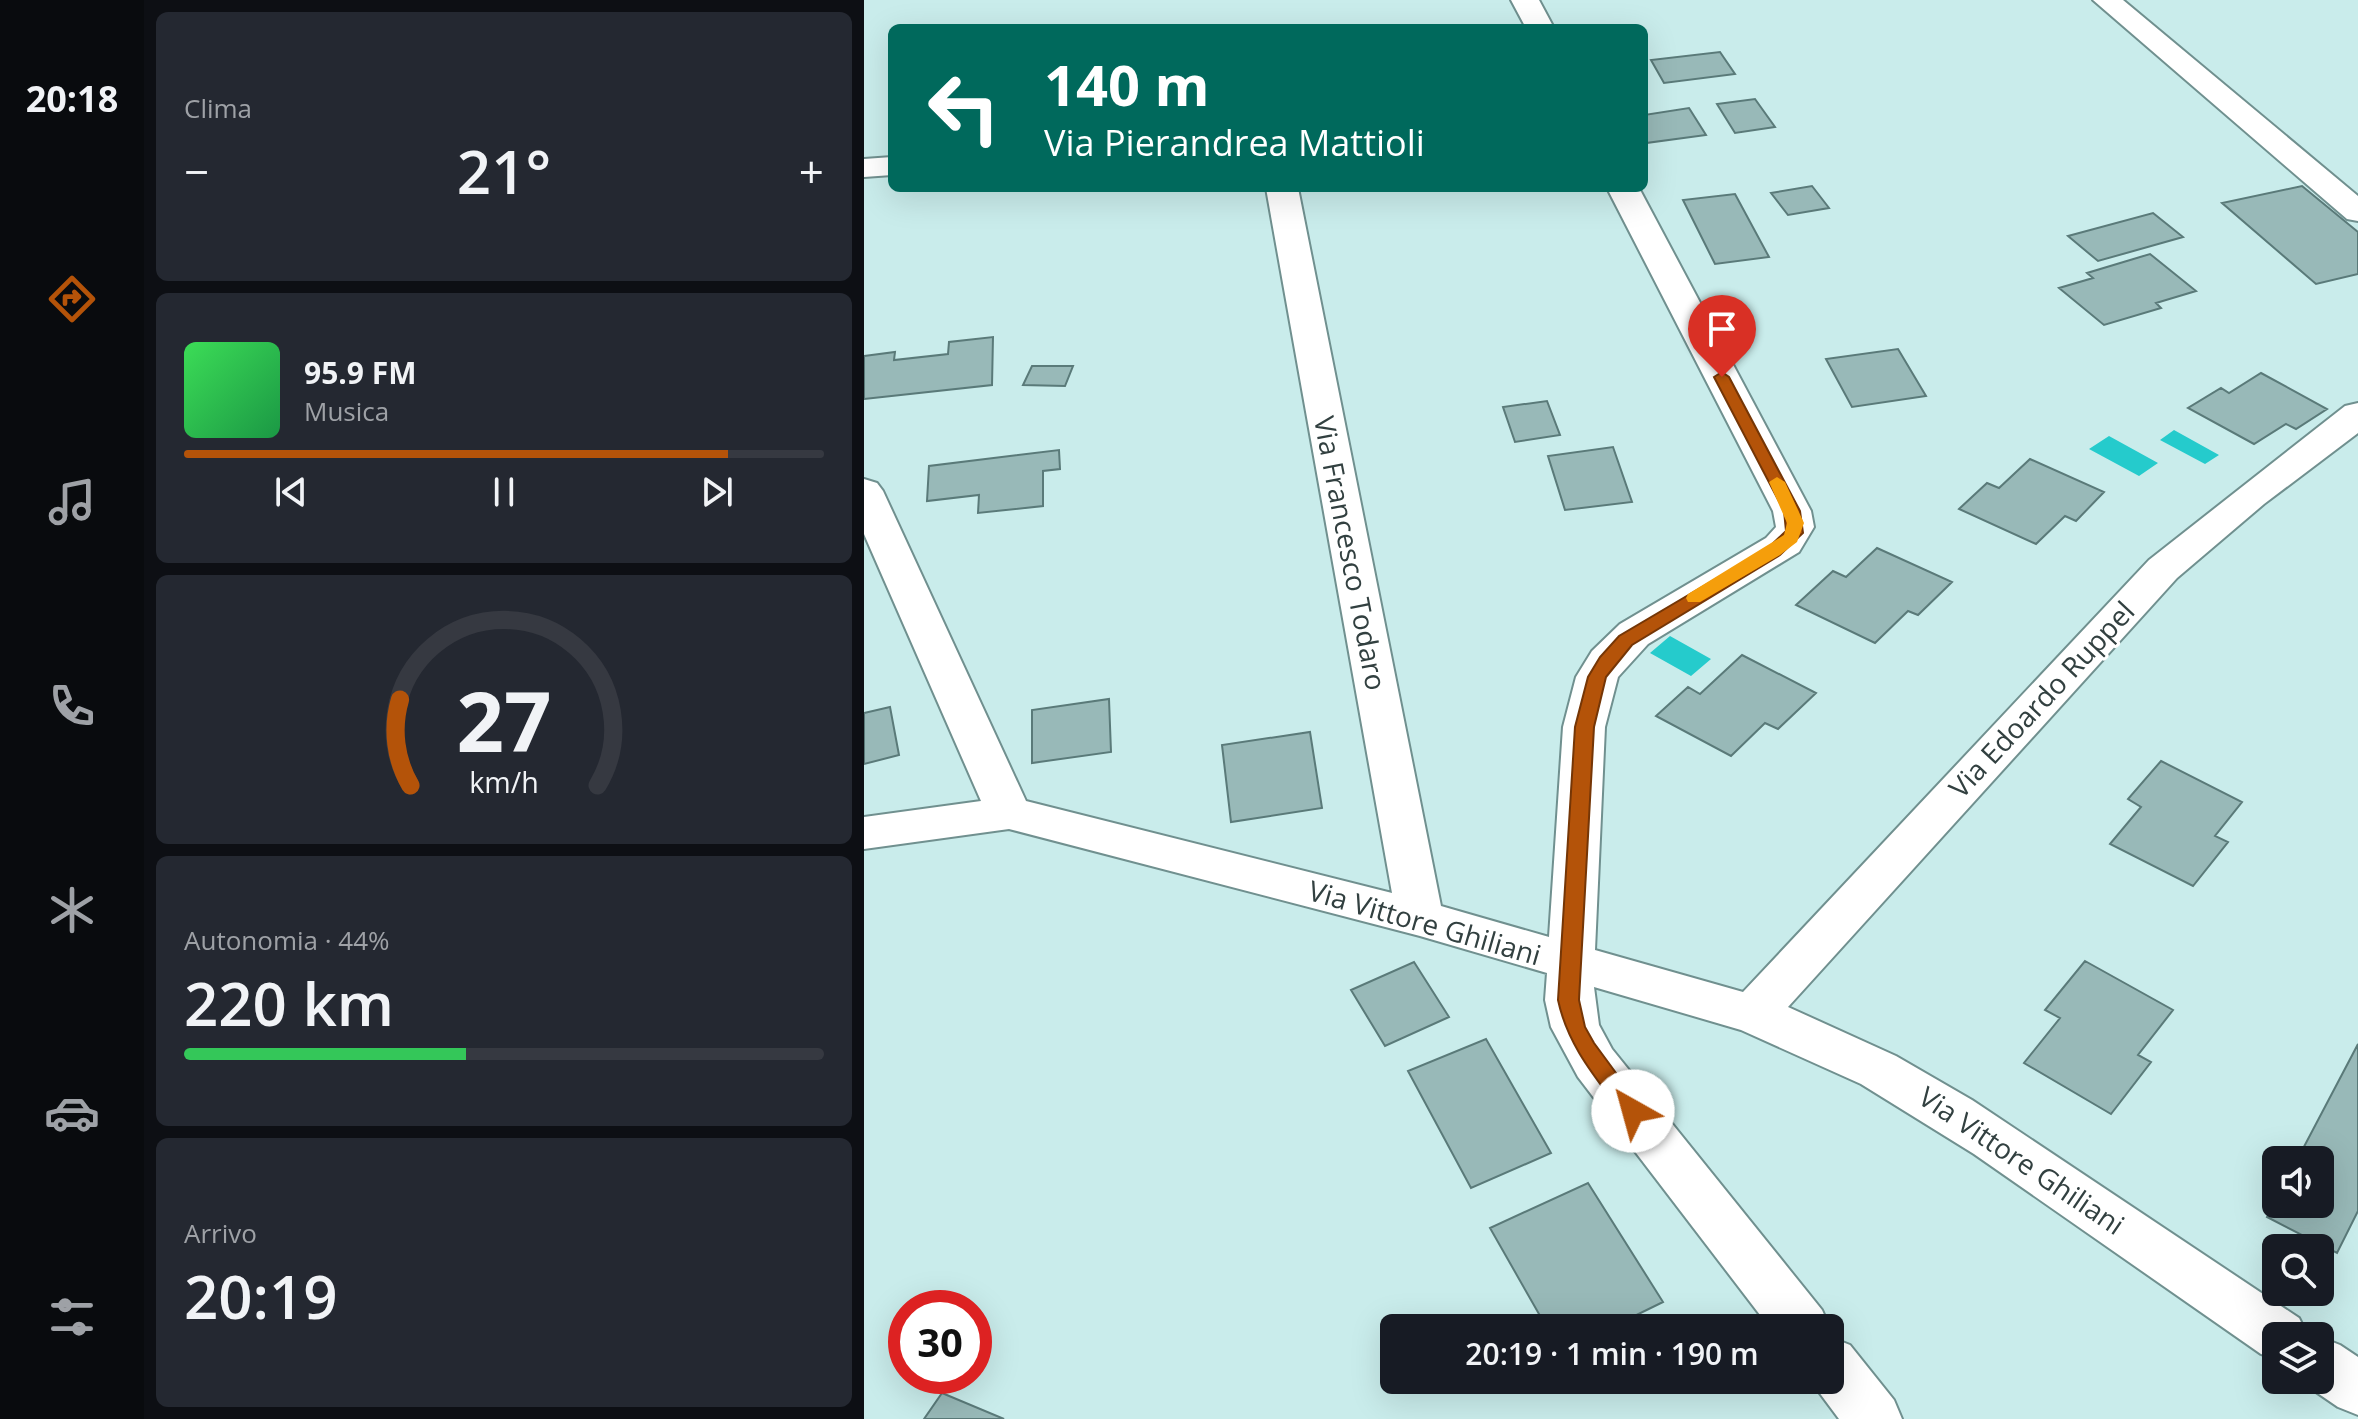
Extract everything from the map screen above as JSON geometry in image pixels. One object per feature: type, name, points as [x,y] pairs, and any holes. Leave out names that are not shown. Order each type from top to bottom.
[{"type":"street","points":[[1525,0],[1538,24]]},
{"type":"street","points":[[2107,0],[2358,212]]},
{"type":"street","points":[[864,168],[888,166]]},
{"type":"street","name":"Via Francesco Todaro","points":[[1283,192],[1420,918]]},
{"type":"street","points":[[1625,192],[1792,511],[1796,528],[1787,543],[1774,552],[1634,634],[1602,669],[1593,686],[1584,727],[1568,985],[1571,1013],[1586,1049],[1792,1314]]},
{"type":"street","name":"Via Edoardo Ruppel","points":[[1752,1014],[2163,569],[2358,414]]},
{"type":"street","points":[[864,491],[1009,813]]},
{"type":"street","name":"Via Vittore Ghiliani","points":[[864,833],[1009,813],[1420,918],[1752,1014],[1844,1051],[1954,1112],[2262,1324]]},
{"type":"street","points":[[2334,1373],[2358,1389]]},
{"type":"street","points":[[1844,1381],[1874,1419]]},
{"type":"water","points":[[2174,430],[2219,455],[2205,464],[2160,440]]},
{"type":"water","points":[[2109,436],[2158,463],[2139,476],[2089,449]]},
{"type":"water","points":[[1670,636],[1711,659],[1691,676],[1650,653]]},
{"type":"building","points":[[1720,52],[1735,74],[1664,83],[1651,60]]},
{"type":"building","points":[[1755,99],[1775,127],[1735,133],[1717,104]]},
{"type":"building","points":[[1689,108],[1706,135],[1648,143],[1648,114]]},
{"type":"building","points":[[1812,186],[1829,208],[1788,215],[1771,193]]},
{"type":"building","points":[[2302,186],[2358,232],[2358,274],[2316,284],[2222,203]]},
{"type":"building","points":[[1735,194],[1769,257],[1715,264],[1683,200]]},
{"type":"building","points":[[2153,213],[2183,237],[2098,261],[2068,236]]},
{"type":"building","points":[[2150,254],[2196,291],[2156,303],[2161,308],[2104,325],[2059,288],[2093,278],[2087,273]]},
{"type":"building","points":[[993,337],[992,385],[864,399],[864,356],[895,352],[894,360],[948,354],[949,342]]},
{"type":"building","points":[[1898,349],[1926,396],[1852,407],[1826,359]]},
{"type":"building","points":[[1032,366],[1073,366],[1065,386],[1023,385]]},
{"type":"building","points":[[2261,373],[2327,409],[2296,429],[2286,424],[2254,444],[2188,408],[2221,388],[2229,393]]},
{"type":"building","points":[[1547,401],[1560,435],[1515,442],[1503,407]]},
{"type":"building","points":[[1613,447],[1632,502],[1565,510],[1548,456]]},
{"type":"building","points":[[1059,450],[1060,469],[1043,471],[1043,506],[978,513],[979,495],[927,501],[929,466]]},
{"type":"building","points":[[2030,459],[2104,492],[2076,521],[2065,516],[2036,544],[1959,509],[1987,483],[1999,488]]},
{"type":"building","points":[[1877,548],[1952,582],[1918,615],[1908,611],[1875,643],[1796,605],[1833,571],[1846,577]]},
{"type":"building","points":[[1742,655],[1816,693],[1778,729],[1765,723],[1731,756],[1656,716],[1688,687],[1700,694]]},
{"type":"building","points":[[1109,699],[1111,752],[1032,763],[1032,710]]},
{"type":"building","points":[[890,707],[899,755],[864,764],[864,713]]},
{"type":"building","points":[[1310,732],[1322,808],[1231,822],[1222,745]]},
{"type":"building","points":[[2161,761],[2242,802],[2215,836],[2228,842],[2193,886],[2110,844],[2141,807],[2128,799]]},
{"type":"building","points":[[2085,961],[2173,1010],[2138,1055],[2151,1062],[2111,1114],[2024,1063],[2060,1018],[2045,1010]]},
{"type":"building","points":[[1414,962],[1449,1017],[1385,1046],[1351,990]]},
{"type":"building","points":[[1486,1039],[1551,1153],[1471,1188],[1408,1071]]},
{"type":"building","points":[[2358,1044],[2358,1211],[2337,1253],[2334,1251],[2334,1234],[2300,1234],[2269,1218],[2334,1218],[2334,1146],[2304,1146]]},
{"type":"building","points":[[1588,1183],[1663,1302],[1639,1314],[1539,1314],[1490,1228]]},
{"type":"building","points":[[944,1394],[1004,1419],[924,1419]]},
{"type":"slow traffic","points":[[1694,598],[1774,552],[1795,533],[1792,511],[1777,482]]},
{"type":"route","points":[[1633,1111],[1586,1049],[1575,1027],[1569,1000],[1584,727],[1597,677],[1606,661],[1626,640],[1774,552],[1795,533],[1792,511],[1722,377]]}]
